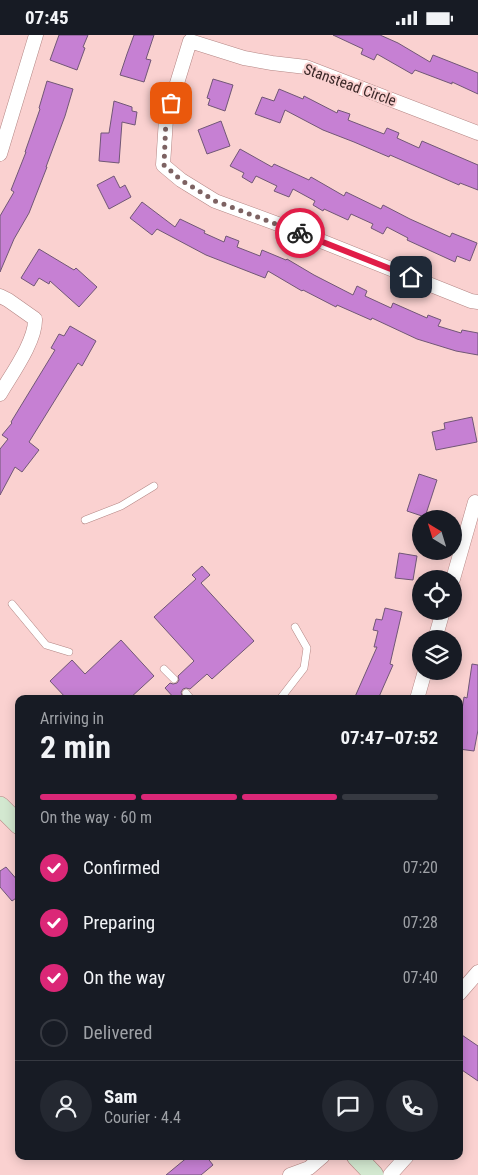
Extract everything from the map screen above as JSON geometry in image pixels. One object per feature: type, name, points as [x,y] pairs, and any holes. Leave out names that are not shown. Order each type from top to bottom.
[{"type":"street","points":[[0,154],[31,37]]},
{"type":"street","name":"Stanstead Circle","points":[[478,133],[306,67],[244,58],[192,38],[166,119],[164,165],[181,180],[215,201],[478,302]]},
{"type":"street","points":[[0,295],[35,319],[36,326],[27,349],[0,394]]},
{"type":"street","points":[[455,570],[475,502]]},
{"type":"street","points":[[418,695],[422,680]]},
{"type":"street","points":[[0,806],[15,821]]},
{"type":"street","points":[[463,989],[478,972]]},
{"type":"street","points":[[290,1175],[309,1168],[318,1160]]},
{"type":"street","points":[[360,1160],[374,1175]]},
{"type":"street","points":[[390,1175],[403,1160]]},
{"type":"lane","points":[[85,520],[122,505],[154,486]]},
{"type":"lane","points":[[12,604],[46,645],[69,652]]},
{"type":"lane","points":[[283,695],[304,668],[307,648],[295,627]]},
{"type":"lane","points":[[164,669],[174,679]]},
{"type":"building","points":[[59,35],[88,35],[77,70],[50,60]]},
{"type":"building","points":[[134,35],[154,35],[146,59],[151,60],[144,82],[120,75]]},
{"type":"building","points":[[333,35],[380,35],[398,43],[430,62],[433,55],[471,70],[478,73],[478,94],[452,82],[452,84],[415,70],[412,74],[377,54],[374,60],[361,54],[363,49]]},
{"type":"building","points":[[213,79],[233,85],[225,111],[208,105],[210,99],[207,98]]},
{"type":"building","points":[[47,81],[73,89],[47,167],[29,213],[14,239],[0,272],[0,216],[14,192],[11,190],[26,152]]},
{"type":"building","points":[[279,89],[303,99],[304,96],[337,113],[338,110],[350,114],[348,120],[384,134],[387,128],[399,133],[397,138],[419,148],[422,141],[478,165],[478,190],[460,183],[459,185],[390,155],[389,157],[323,130],[285,110],[280,123],[255,114],[262,97],[274,101]]},
{"type":"building","points":[[114,101],[132,107],[132,111],[137,112],[135,125],[122,122],[119,163],[99,161],[101,133],[109,133]]},
{"type":"building","points":[[221,121],[230,146],[207,154],[198,130]]},
{"type":"building","points":[[240,149],[272,167],[274,164],[309,180],[311,177],[344,196],[346,192],[381,209],[383,205],[450,237],[452,233],[477,243],[470,261],[457,256],[455,262],[407,240],[408,238],[387,227],[383,234],[371,228],[373,224],[351,214],[348,220],[324,209],[323,211],[313,205],[315,201],[293,189],[289,197],[274,191],[277,186],[256,176],[252,183],[242,177],[244,173],[230,166]]},
{"type":"building","points":[[114,176],[120,188],[125,185],[131,197],[109,209],[97,185]]},
{"type":"building","points":[[142,202],[175,227],[180,219],[224,242],[226,236],[239,241],[237,247],[260,256],[262,250],[287,259],[353,295],[357,286],[367,291],[365,296],[391,308],[393,303],[427,318],[428,315],[441,320],[438,326],[461,333],[462,330],[478,333],[478,355],[456,351],[417,339],[372,318],[371,320],[337,305],[336,307],[302,291],[268,271],[265,278],[206,255],[157,229],[152,235],[130,218]]},
{"type":"building","points":[[39,249],[74,270],[76,268],[97,287],[79,307],[50,281],[49,284],[39,278],[34,286],[21,278]]},
{"type":"building","points":[[70,326],[96,341],[82,366],[78,363],[29,442],[39,450],[22,472],[15,467],[0,495],[0,449],[8,439],[2,435],[12,423],[55,350],[51,348],[59,334],[64,336]]},
{"type":"building","points":[[472,417],[477,442],[436,450],[432,432],[445,429],[444,423]]},
{"type":"building","points":[[419,474],[437,480],[427,510],[412,510],[412,513],[407,511]]},
{"type":"building","points":[[399,553],[412,555],[412,560],[416,560],[415,570],[412,570],[412,580],[395,578]]},
{"type":"building","points":[[202,566],[210,575],[201,583],[254,641],[212,679],[207,674],[190,689],[183,689],[182,695],[171,695],[165,688],[170,683],[177,683],[179,680],[178,676],[194,661],[154,617],[196,579],[192,575]]},
{"type":"building","points":[[385,608],[402,612],[390,664],[393,665],[380,695],[356,695],[377,647],[374,647],[378,631],[373,630],[376,619],[382,620]]},
{"type":"building","points":[[121,640],[154,676],[133,695],[63,695],[50,681],[72,660],[85,674]]},
{"type":"building","points":[[472,664],[478,665],[478,730],[474,751],[463,750],[463,703],[464,697],[467,698]]},
{"type":"building","points":[[6,867],[15,877],[15,899],[12,901],[0,887],[0,871]]},
{"type":"building","points":[[463,1036],[478,1046],[478,1081],[463,1071]]},
{"type":"building","points":[[184,1160],[209,1160],[213,1165],[201,1175],[166,1175]]},
{"type":"way so far","points":[[171,103],[166,119],[164,165],[181,180],[215,201],[300,233]]},
{"type":"route","points":[[300,233],[411,277]]}]
